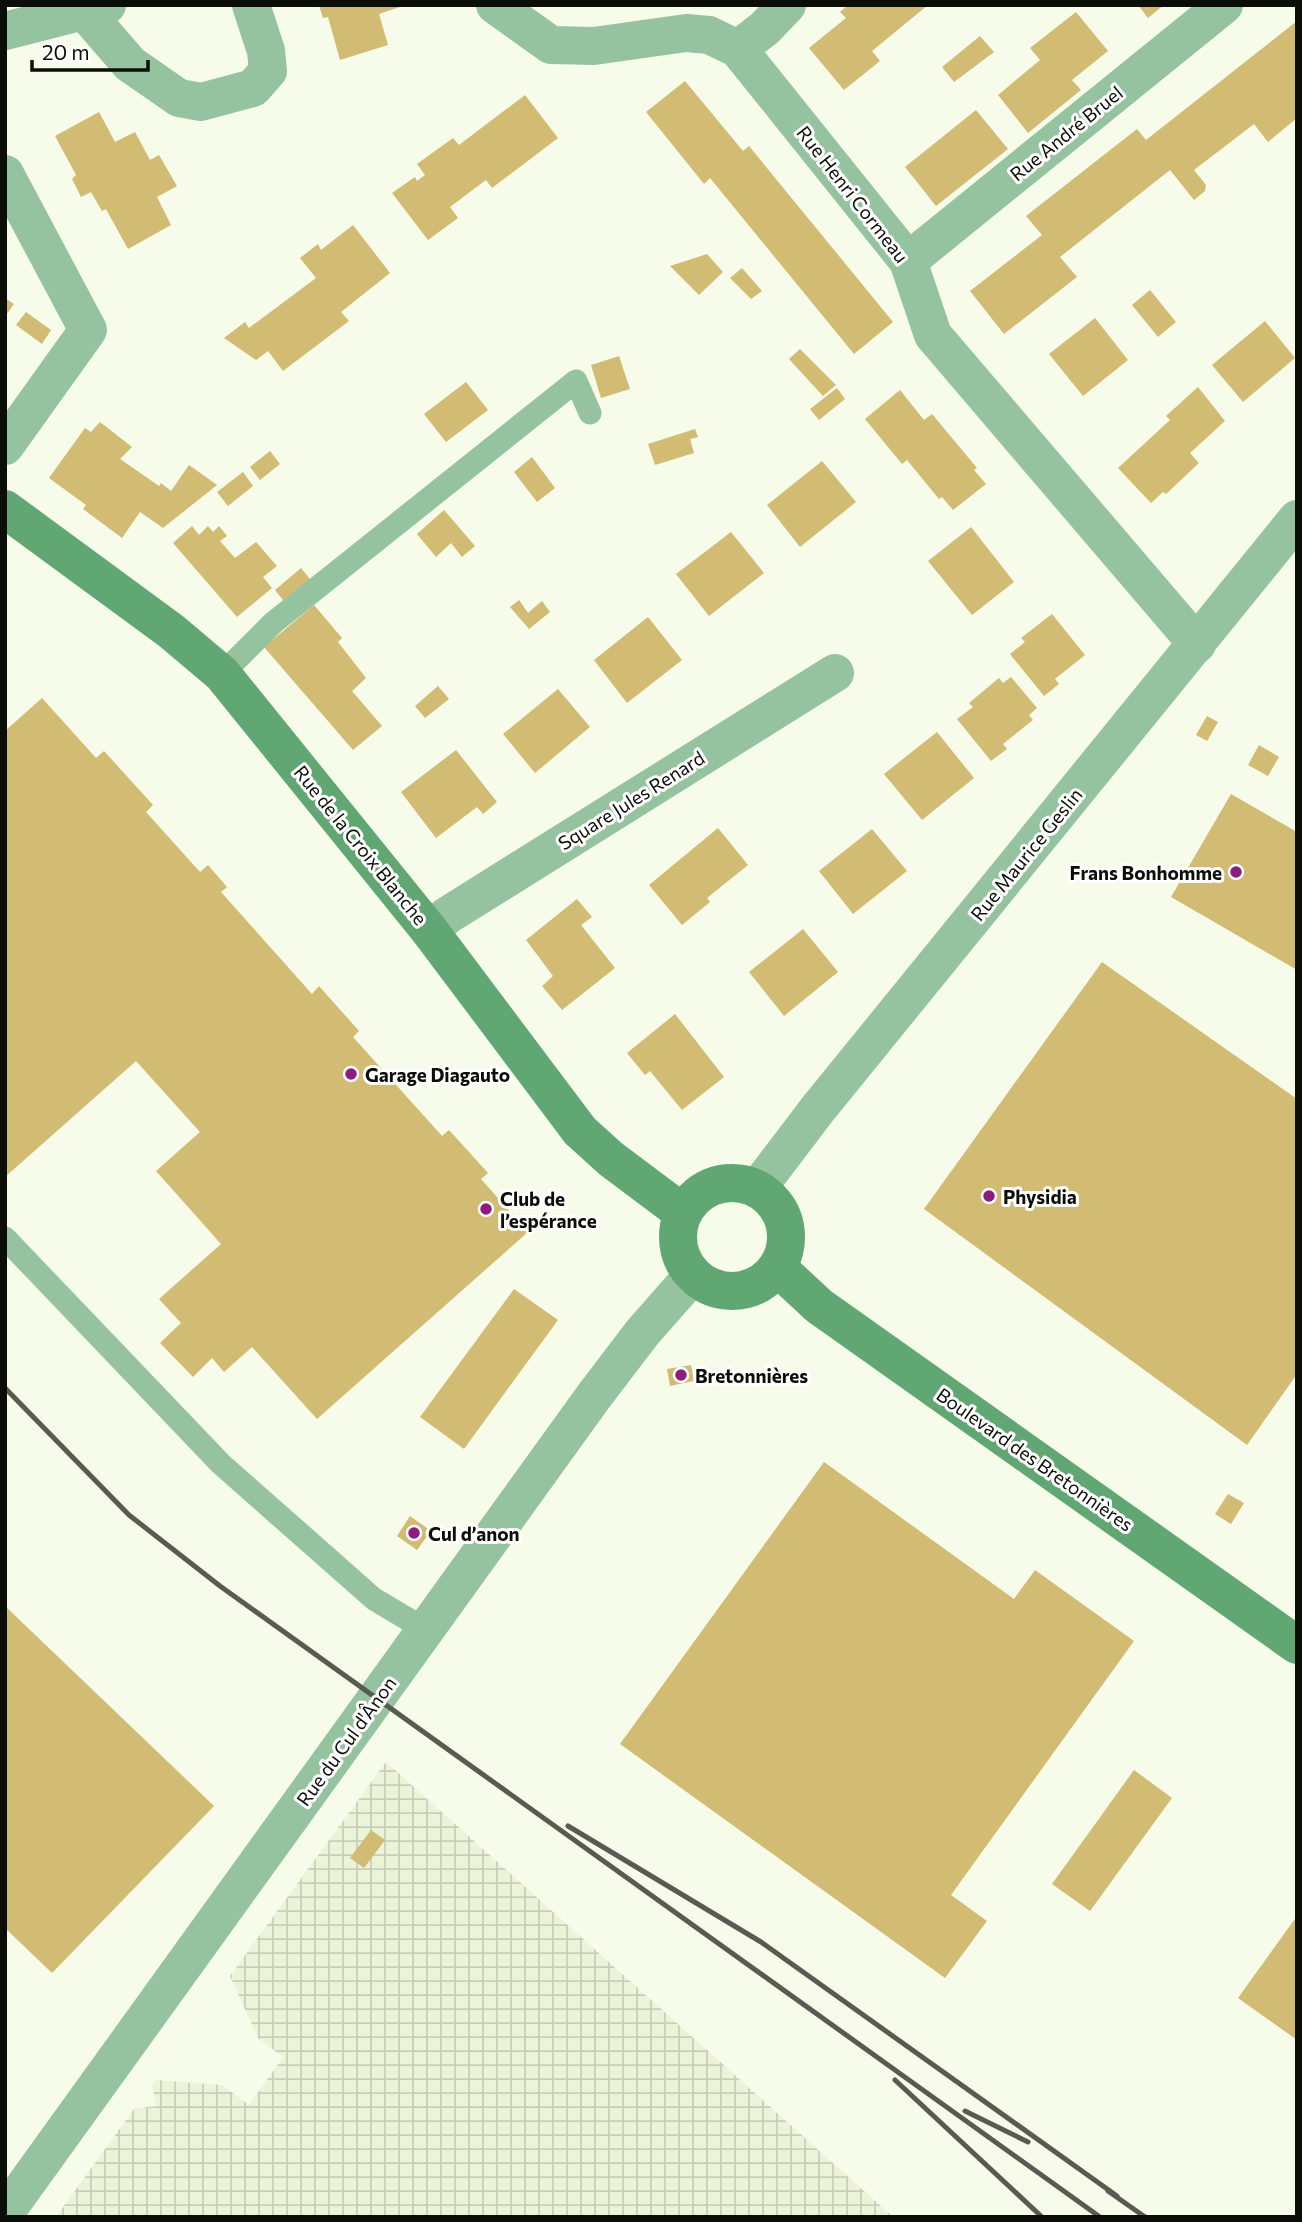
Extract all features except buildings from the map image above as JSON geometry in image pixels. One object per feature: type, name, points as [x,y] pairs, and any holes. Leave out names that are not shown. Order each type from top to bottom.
[{"type":"street","points":[[5,31],[96,9],[130,64],[178,97],[201,103],[253,88],[268,71],[266,51],[251,5]]},
{"type":"street","name":"Rue Henri Cormeau","points":[[495,5],[551,45],[594,46],[686,33],[709,35],[738,49],[908,261],[933,335],[1197,644]]},
{"type":"street","points":[[738,49],[765,28],[787,5]]},
{"type":"street","name":"Rue André Bruel","points":[[908,261],[1224,5]]},
{"type":"street","points":[[5,174],[88,330],[5,446]]},
{"type":"street","name":"Rue de la Croix Blanche","points":[[5,509],[171,631],[222,674],[429,930],[580,1131],[611,1159],[683,1213]]},
{"type":"street","name":"Rue Maurice Geslin","points":[[757,1189],[817,1110],[1297,519]]},
{"type":"street","name":"Square Jules Renard","points":[[429,930],[448,915],[835,673]]},
{"type":"street","points":[[724,1183],[742,1184],[757,1189],[772,1200],[784,1222],[784,1252],[777,1267],[764,1281],[742,1290],[727,1291],[709,1286],[693,1275],[680,1252],[678,1231],[683,1213],[705,1190],[724,1183]]},
{"type":"street","name":"Boulevard des Bretonnières","points":[[777,1267],[819,1306],[1297,1645]]},
{"type":"street","name":"Rue du Cul d'Ânon","points":[[5,2213],[602,1385],[642,1333],[693,1275]]},
{"type":"lane","points":[[222,674],[273,622],[576,381],[590,413]]},
{"type":"lane","points":[[5,1238],[221,1465],[374,1599],[426,1630]]},
{"type":"shaded area","points":[[386,1762],[893,2217],[56,2217],[134,2109],[156,2106],[152,2084],[156,2080],[222,2085],[249,2105],[283,2057],[258,2038],[230,1976]]},
{"type":"railway","points":[[5,1388],[129,1515],[220,1586],[1100,2217]]},
{"type":"railway","points":[[568,1826],[761,1942],[1117,2196]]},
{"type":"railway","points":[[895,2080],[1042,2217]]},
{"type":"railway","points":[[965,2111],[1028,2142]]},
{"type":"railway","points":[[1108,2191],[1145,2217]]},
{"type":"place","name":"Frans Bonhomme","points":[[1236,872]]},
{"type":"place","name":"Garage Diagauto","points":[[351,1074]]},
{"type":"place","name":"Physidia","points":[[989,1196]]},
{"type":"place","name":"Club de l’espérance","points":[[486,1209]]},
{"type":"place","name":"Bretonnières","points":[[681,1375]]},
{"type":"place","name":"Cul d’anon","points":[[414,1533]]}]
